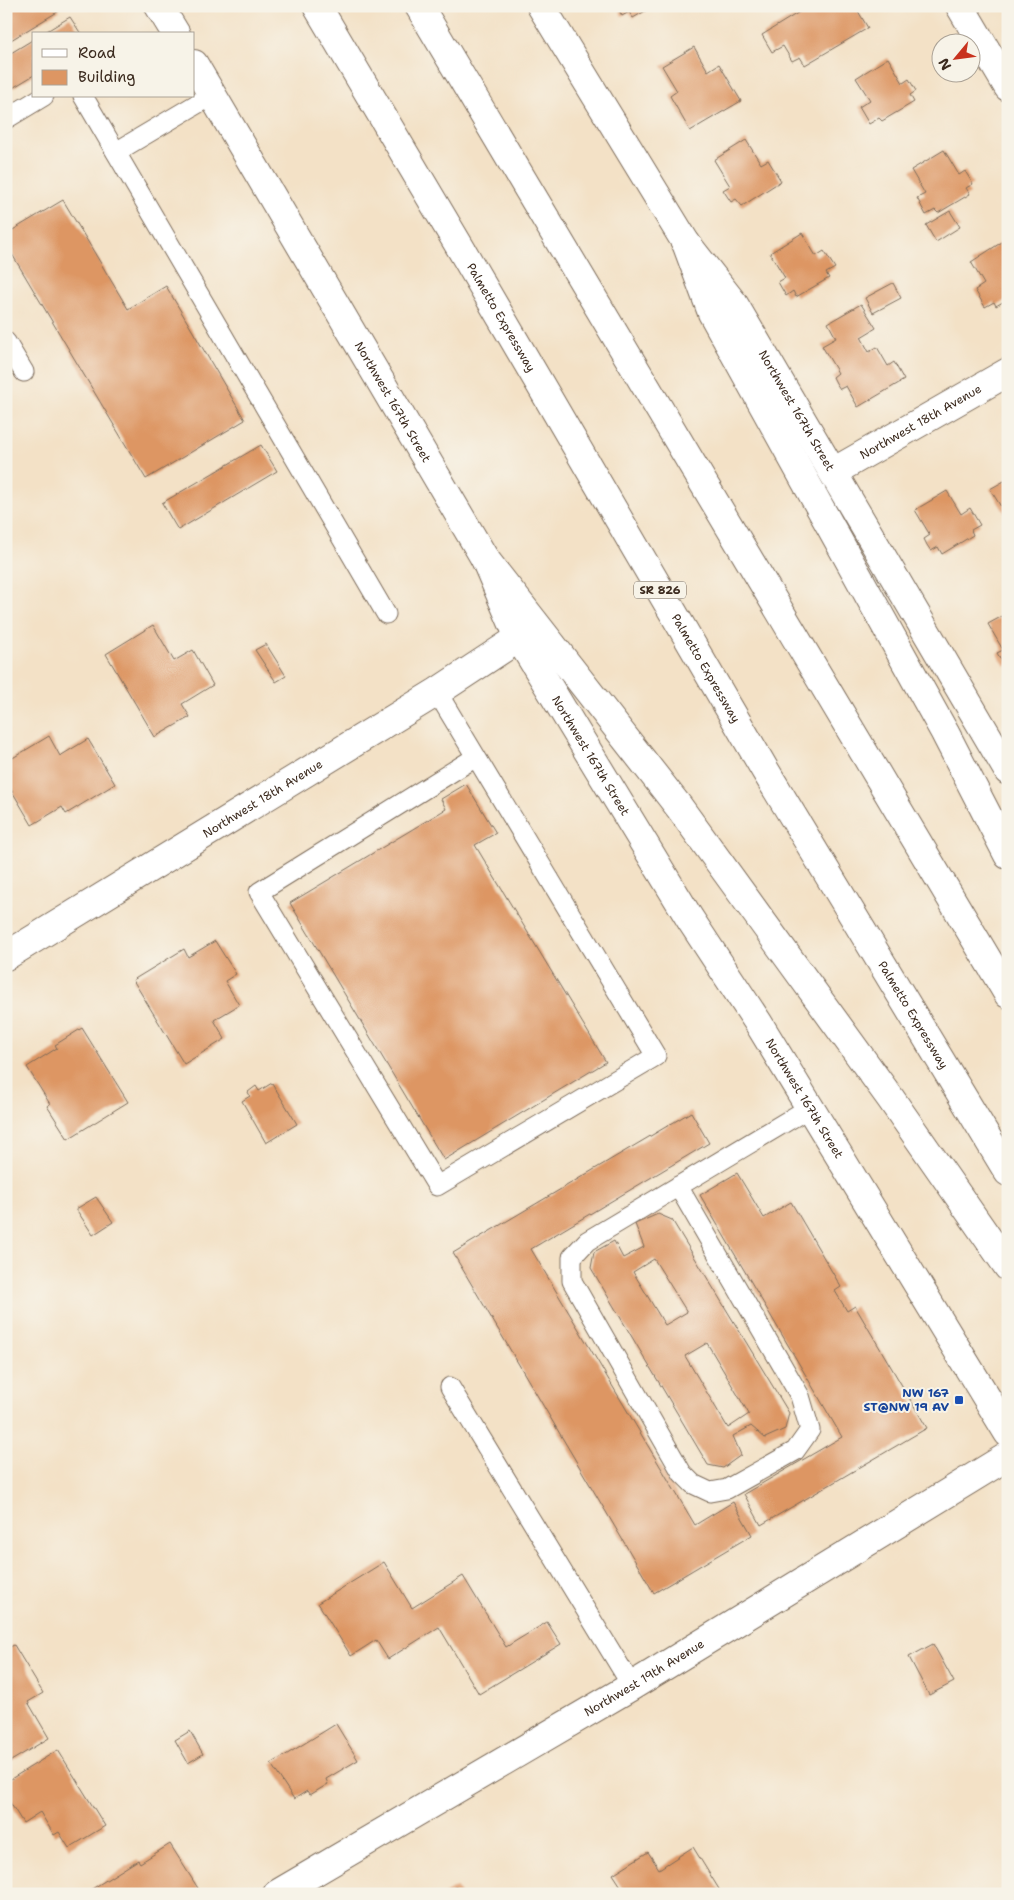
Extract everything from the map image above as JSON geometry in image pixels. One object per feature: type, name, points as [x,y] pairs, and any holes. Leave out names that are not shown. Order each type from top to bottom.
[{"type":"main road","points":[[160,6],[175,32]]},
{"type":"main road","name":"Palmetto Expressway","points":[[317,6],[760,762],[1008,1172]]},
{"type":"main road","points":[[419,6],[1008,994]]},
{"type":"main road","name":"Northwest 167th Street","points":[[541,6],[686,243],[734,304],[1008,771]]},
{"type":"main road","points":[[960,6],[1008,87]]},
{"type":"main road","name":"Northwest 167th Street","points":[[195,66],[485,560],[519,638],[690,919],[759,1024],[1008,1433]]},
{"type":"main road","points":[[686,243],[712,313],[945,733],[1008,855]]},
{"type":"main road","name":"Northwest 18th Avenue","points":[[833,472],[1008,372]]},
{"type":"main road","points":[[485,560],[679,807],[891,1099],[1008,1267]]},
{"type":"main road","name":"Northwest 18th Avenue","points":[[6,956],[438,692],[519,638]]},
{"type":"main road","name":"Northwest 19th Avenue","points":[[277,1894],[632,1686],[1008,1456]]},
{"type":"lane","points":[[116,152],[212,95]]},
{"type":"lane","points":[[6,119],[41,98]]},
{"type":"lane","points":[[84,98],[386,614]]},
{"type":"lane","points":[[6,342],[24,372]]},
{"type":"lane","points":[[438,692],[656,1056],[437,1186],[259,892],[476,756]]},
{"type":"lane","points":[[678,1186],[800,1396],[810,1430],[795,1451],[727,1489],[710,1492],[692,1484],[682,1473],[572,1281],[572,1258],[587,1241],[678,1186],[809,1108]]},
{"type":"lane","points":[[450,1387],[632,1686]]},
{"type":"building","points":[[6,6],[57,6],[59,11],[6,43]]},
{"type":"building","points":[[617,6],[654,6],[633,18],[629,12],[622,16]]},
{"type":"building","points":[[809,6],[855,6],[868,28],[805,65],[800,57],[792,61],[783,46],[772,52],[762,35]]},
{"type":"building","points":[[70,17],[80,32],[45,32]]},
{"type":"building","points":[[32,40],[32,76],[6,92],[6,56]]},
{"type":"building","points":[[694,47],[708,71],[719,64],[741,101],[690,131],[670,96],[677,91],[662,66]]},
{"type":"building","points":[[888,58],[903,83],[909,79],[916,91],[910,95],[914,102],[882,121],[879,118],[869,124],[859,107],[870,100],[856,78]]},
{"type":"building","points":[[746,140],[761,164],[768,160],[781,181],[742,206],[736,199],[731,202],[723,190],[730,186],[714,160]]},
{"type":"building","points":[[944,150],[959,175],[965,171],[973,184],[966,188],[970,194],[938,213],[935,210],[926,215],[917,198],[925,194],[911,170]]},
{"type":"building","points":[[63,200],[128,309],[166,286],[245,420],[146,479],[6,244],[6,234]]},
{"type":"building","points":[[950,211],[960,227],[936,242],[926,225]]},
{"type":"building","points":[[802,233],[816,256],[824,251],[835,268],[826,273],[829,278],[796,297],[793,291],[786,296],[778,282],[785,278],[770,253]]},
{"type":"building","points":[[1002,242],[1008,251],[1008,299],[996,306],[994,302],[985,307],[975,290],[984,284],[971,262]]},
{"type":"building","points":[[893,283],[901,298],[873,313],[865,298]]},
{"type":"building","points":[[861,304],[876,328],[861,337],[869,352],[877,347],[888,366],[894,362],[904,380],[858,407],[846,386],[840,389],[836,383],[833,377],[838,373],[822,346],[836,338],[828,323]]},
{"type":"building","points":[[261,445],[277,471],[178,530],[162,503]]},
{"type":"building","points":[[1006,480],[1008,483],[1008,518],[990,489]]},
{"type":"building","points":[[947,491],[961,514],[970,508],[980,525],[971,530],[973,535],[942,554],[938,547],[931,551],[927,545],[924,539],[930,535],[915,510]]},
{"type":"building","points":[[1008,613],[1008,664],[1005,666],[997,653],[1003,650],[988,624]]},
{"type":"building","points":[[153,625],[174,661],[193,650],[213,685],[182,704],[190,717],[155,737],[106,654]]},
{"type":"building","points":[[266,644],[286,676],[276,682],[255,650]]},
{"type":"building","points":[[49,736],[60,756],[88,739],[115,784],[66,814],[62,807],[32,825],[6,781],[6,762]]},
{"type":"building","points":[[466,784],[496,833],[475,845],[606,1062],[444,1160],[290,903],[446,809],[441,799]]},
{"type":"building","points":[[215,941],[236,974],[225,981],[239,1005],[214,1020],[225,1039],[184,1064],[133,980],[184,949],[188,957]]},
{"type":"building","points":[[82,1028],[128,1102],[68,1139],[47,1106],[50,1104],[27,1067],[57,1048],[55,1045]]},
{"type":"building","points":[[272,1083],[297,1124],[266,1143],[242,1101],[250,1096],[248,1092],[256,1086],[259,1091]]},
{"type":"building","points":[[691,1112],[709,1143],[531,1249],[695,1525],[733,1502],[752,1535],[654,1593],[453,1253]]},
{"type":"building","points":[[737,1173],[764,1218],[791,1202],[841,1287],[835,1291],[847,1311],[855,1306],[927,1428],[761,1525],[744,1494],[842,1437],[700,1195]]},
{"type":"building","points":[[96,1197],[113,1222],[93,1235],[76,1209]]},
{"type":"building","points":[[658,1214],[672,1220],[789,1413],[785,1429],[765,1438],[751,1426],[733,1436],[741,1455],[723,1468],[708,1465],[591,1268],[594,1252],[614,1241],[623,1258],[644,1247],[635,1224]],"holes":[[[654,1259],[687,1312],[665,1325],[633,1272]],[[707,1343],[749,1414],[728,1428],[685,1356]]]},
{"type":"building","points":[[384,1562],[412,1608],[463,1576],[506,1647],[547,1622],[561,1644],[479,1694],[439,1627],[388,1659],[376,1640],[351,1656],[318,1603]]},
{"type":"building","points":[[933,1644],[954,1682],[929,1695],[909,1657]]},
{"type":"building","points":[[14,1645],[43,1693],[28,1702],[49,1738],[6,1764],[6,1649]]},
{"type":"building","points":[[336,1724],[358,1760],[326,1779],[328,1784],[310,1795],[307,1791],[294,1799],[271,1764]]},
{"type":"building","points":[[190,1731],[203,1754],[188,1763],[175,1740]]},
{"type":"building","points":[[58,1750],[105,1826],[69,1848],[59,1832],[54,1835],[40,1812],[23,1823],[6,1796],[6,1782]]},
{"type":"building","points":[[170,1844],[201,1893],[84,1894],[138,1860],[140,1863]]},
{"type":"building","points":[[693,1847],[722,1894],[626,1894],[613,1874],[648,1852],[659,1869]]},
{"type":"building","points":[[456,1887],[460,1894],[444,1894]]},
{"type":"place","name":"NW 167 ST@NW 19 AV","points":[[959,1400]]}]
